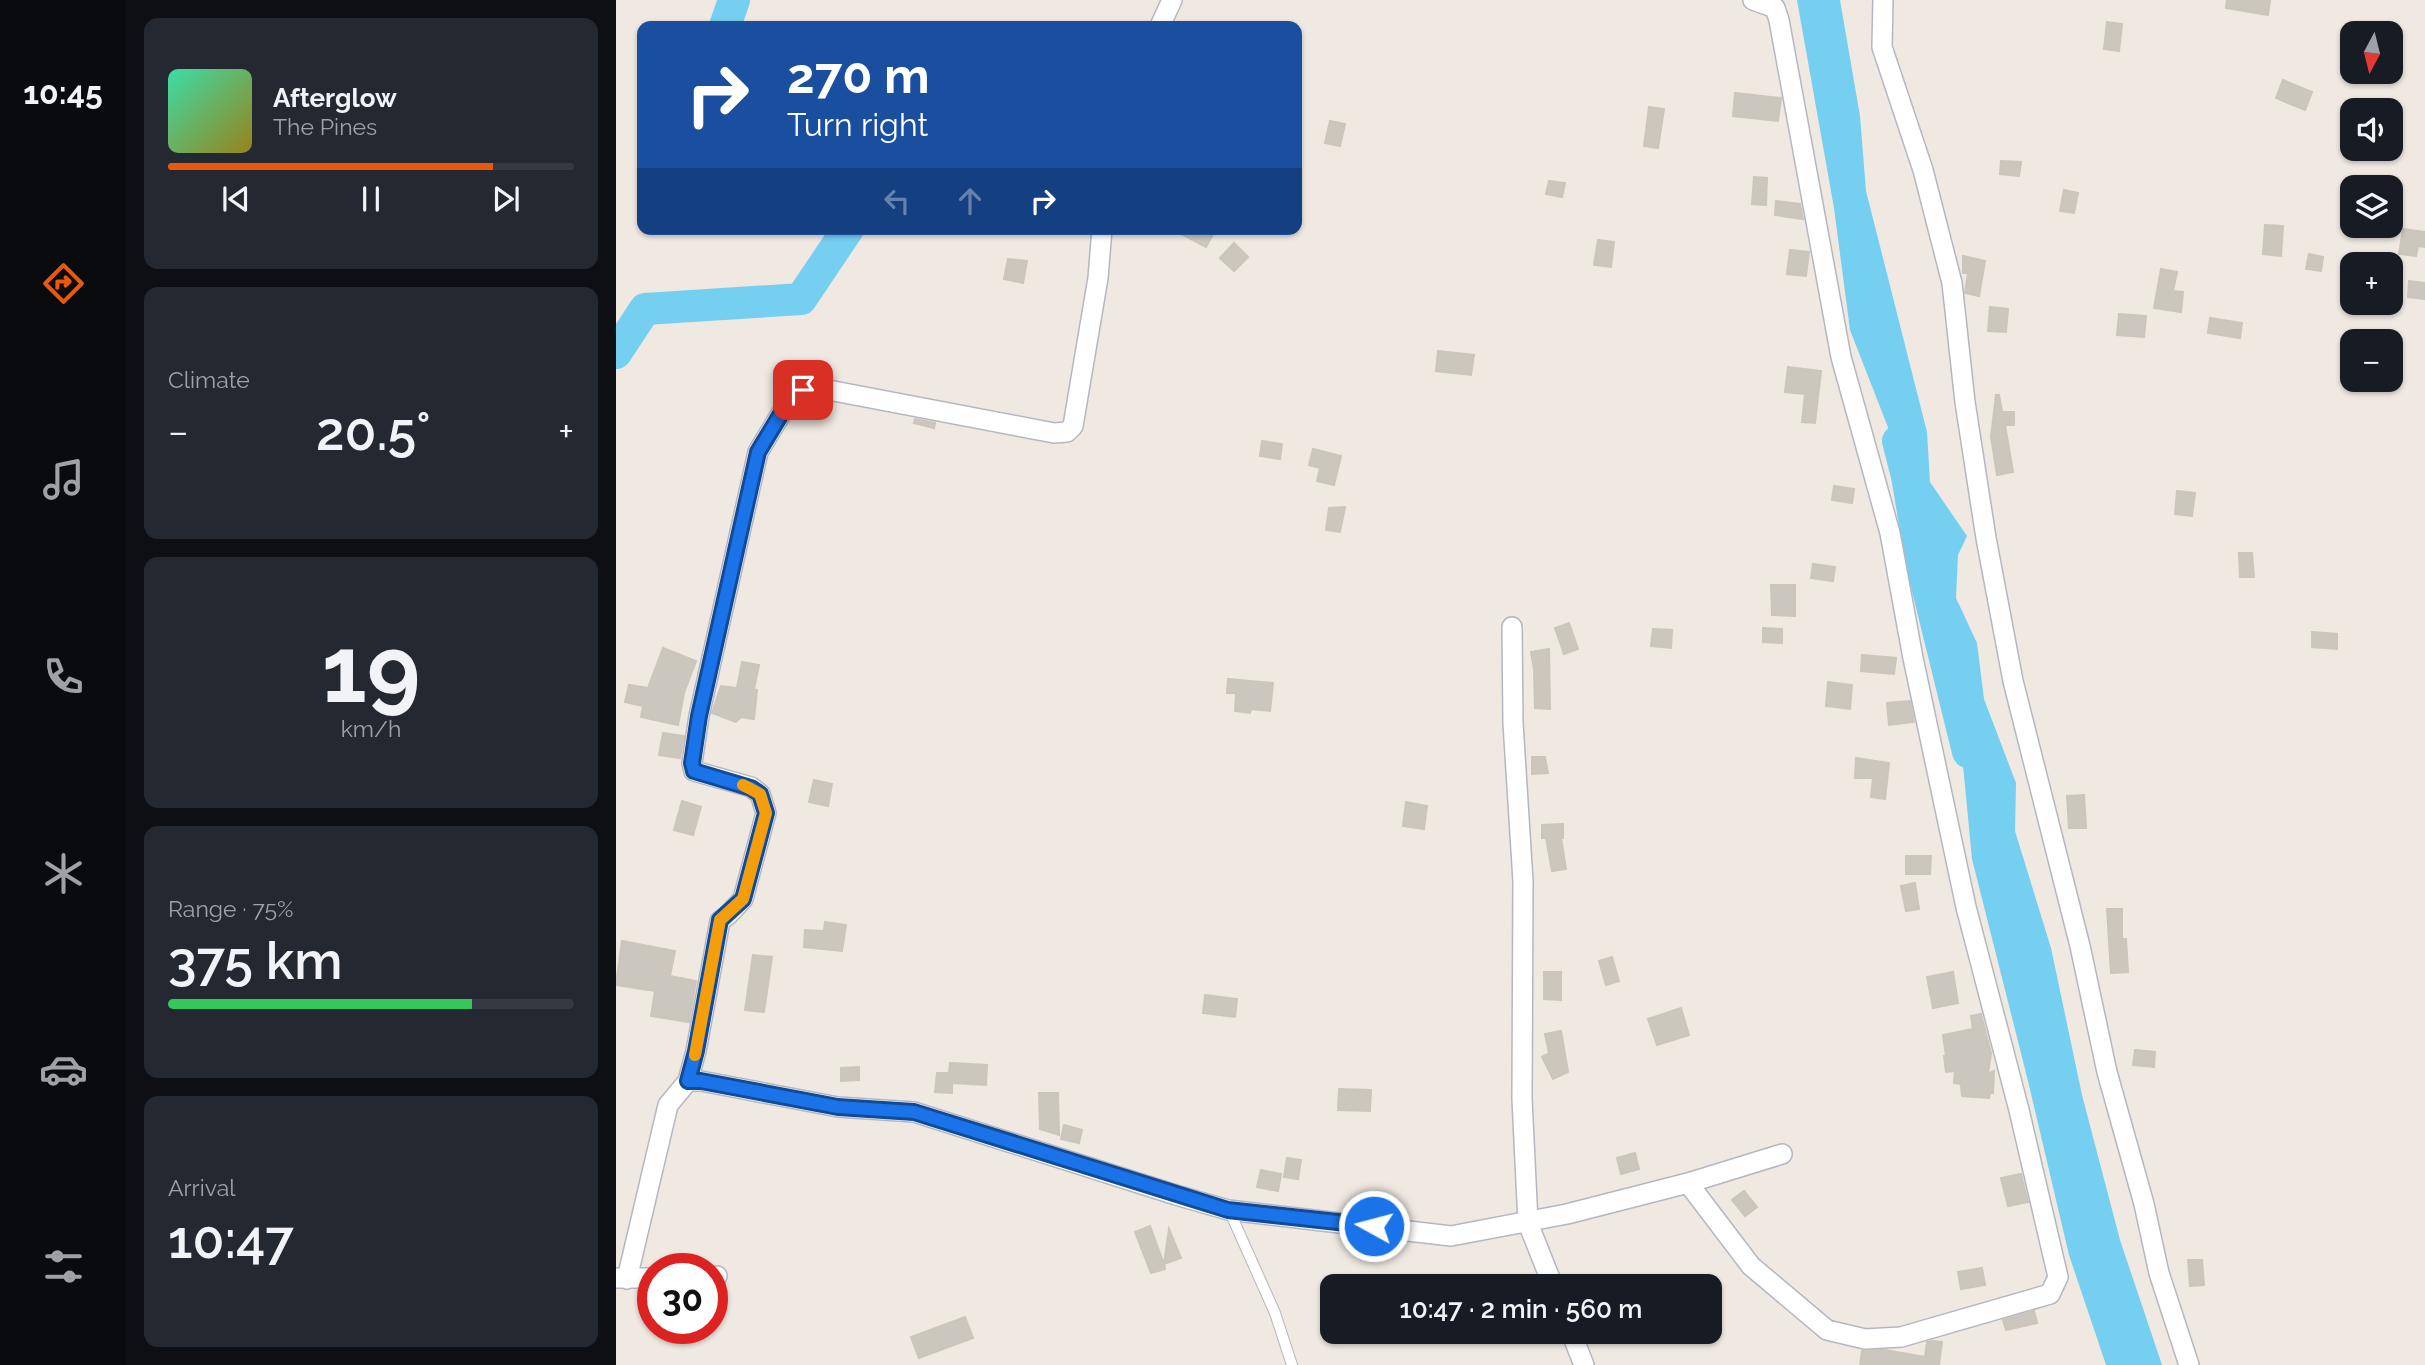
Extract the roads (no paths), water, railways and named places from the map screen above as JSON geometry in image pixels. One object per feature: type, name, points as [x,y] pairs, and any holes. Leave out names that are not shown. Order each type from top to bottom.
[{"type":"street","points":[[1162,21],[1172,0]]},
{"type":"street","points":[[1688,1183],[1751,1266],[1828,1330],[1865,1339],[1901,1337],[2050,1294],[2058,1277],[2019,1110],[1966,907],[1913,658],[1890,533],[1841,357],[1779,20],[1775,8],[1753,0]]},
{"type":"street","points":[[1882,0],[1882,47],[1923,170],[1952,283],[1965,402],[2013,681],[2074,920],[2107,1072],[2144,1203],[2159,1273],[2189,1365]]},
{"type":"street","points":[[622,1278],[668,1105],[688,1081],[720,920],[743,899],[766,813],[760,794],[751,788],[694,771],[692,763],[699,716],[758,452],[793,394],[818,388],[1054,433],[1068,432],[1073,426],[1098,278],[1102,235]]},
{"type":"street","points":[[1512,627],[1513,723],[1523,881],[1522,1099],[1528,1223],[1548,1274]]},
{"type":"street","points":[[688,1081],[701,1081],[838,1107],[914,1112],[1163,1192],[1228,1210],[1451,1236],[1528,1223],[1688,1183],[1782,1154]]},
{"type":"street","points":[[1576,1344],[1584,1365]]},
{"type":"lane","points":[[1228,1210],[1275,1313],[1292,1365]]},
{"type":"water","points":[[1797,0],[1840,0],[1860,116],[1866,191],[1927,432],[1930,482],[1967,536],[1958,555],[1956,598],[1977,643],[1984,699],[2016,783],[2015,831],[2051,948],[2082,1095],[2120,1240],[2162,1365],[2106,1365],[2069,1255],[1972,859],[1958,713],[1922,565],[1907,476],[1850,330],[1834,208]]},
{"type":"waterway","points":[[727,21],[734,0]]},
{"type":"waterway","points":[[616,353],[645,309],[801,299],[844,235]]},
{"type":"waterway","points":[[1898,441],[1907,476],[1922,565],[1968,752]]}]
